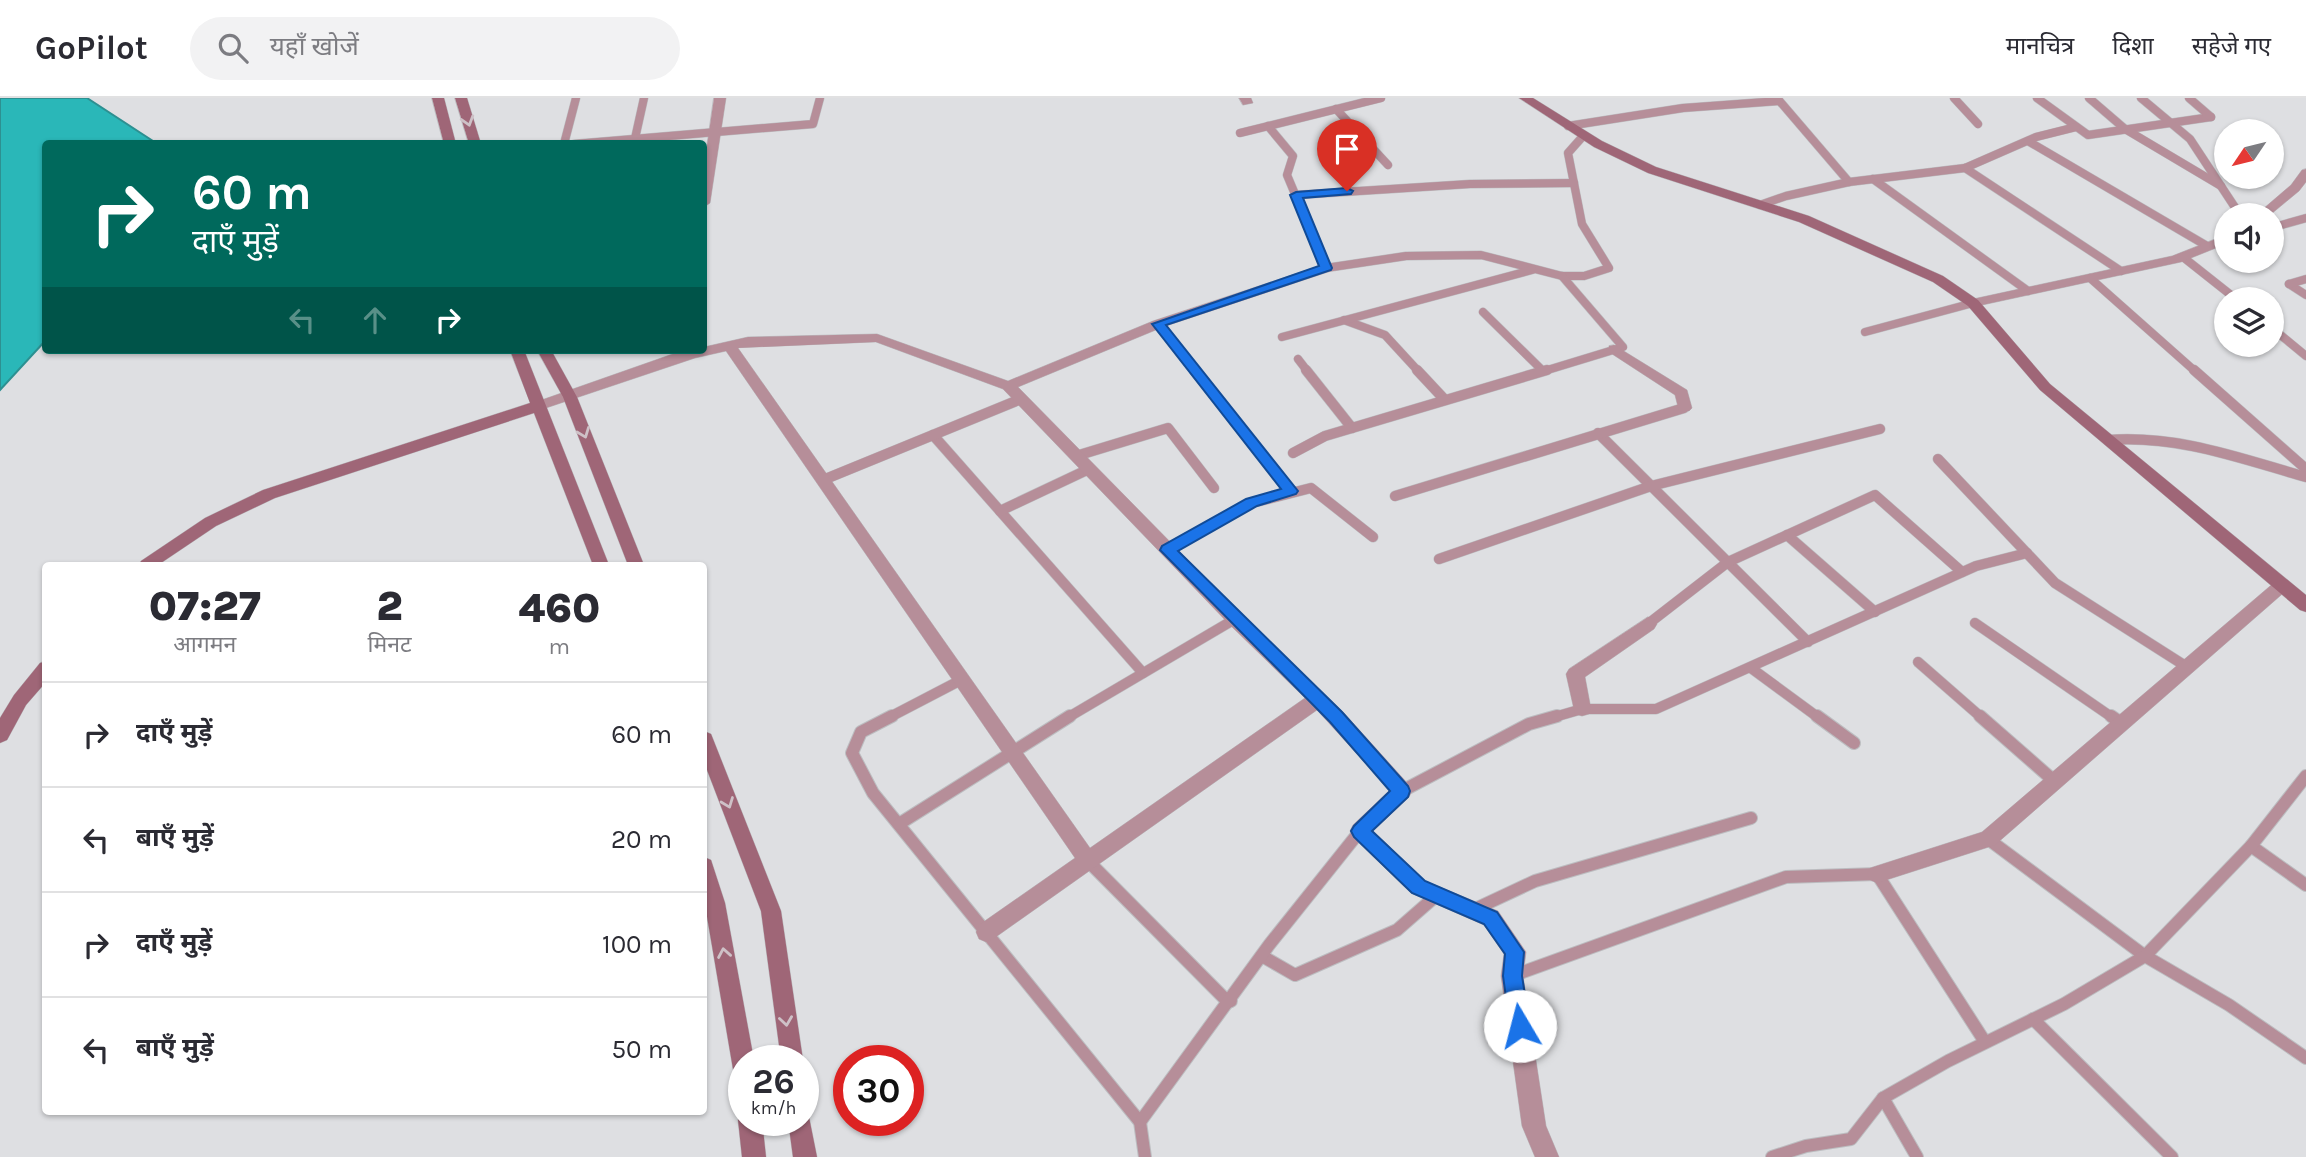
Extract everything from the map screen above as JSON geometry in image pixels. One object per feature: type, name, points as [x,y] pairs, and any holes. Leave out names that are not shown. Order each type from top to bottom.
[{"type":"street","points":[[438,98],[449,140]]},
{"type":"street","points":[[461,98],[474,140]]},
{"type":"street","points":[[707,183],[720,98]]},
{"type":"street","points":[[1525,98],[1584,135],[1652,170],[1804,219],[1938,279],[1973,303],[2045,387],[2306,605]]},
{"type":"street","points":[[2277,203],[2295,188],[2306,173]]},
{"type":"street","points":[[1973,303],[2183,257],[2214,243]]},
{"type":"street","points":[[1014,393],[1158,324],[1326,268]]},
{"type":"street","points":[[707,349],[748,341],[877,338],[1014,393],[1235,619],[1318,699],[1402,791],[1360,831],[1418,887],[1490,918],[1514,952],[1513,976],[1534,1126],[1547,1157]]},
{"type":"street","points":[[729,345],[1087,861]]},
{"type":"street","points":[[1614,349],[1682,393],[1684,408]]},
{"type":"street","points":[[518,354],[600,562]]},
{"type":"street","points":[[546,354],[570,397],[635,562]]},
{"type":"street","points":[[151,562],[192,533],[230,511],[277,491],[474,430],[686,354]]},
{"type":"street","points":[[1877,874],[1988,839],[2053,780],[2282,585]]},
{"type":"street","points":[[1582,709],[1575,674],[1648,624]]},
{"type":"street","points":[[0,735],[20,700],[42,673]]},
{"type":"street","points":[[986,932],[1318,699]]},
{"type":"street","points":[[707,747],[771,911],[790,1045]]},
{"type":"street","points":[[707,876],[715,903],[740,1045]]},
{"type":"street","points":[[752,1136],[754,1157]]},
{"type":"street","points":[[802,1136],[805,1157]]},
{"type":"lane","points":[[565,140],[576,98]]},
{"type":"lane","points":[[634,140],[644,98]]},
{"type":"lane","points":[[642,140],[715,131],[813,124],[820,98]]},
{"type":"lane","points":[[1240,133],[1381,98]]},
{"type":"lane","points":[[1954,98],[1978,124]]},
{"type":"lane","points":[[2037,98],[2088,135],[2211,117],[2189,98]]},
{"type":"lane","points":[[2089,98],[2125,129],[2214,182]]},
{"type":"lane","points":[[2141,98],[2190,139],[2214,175]]},
{"type":"lane","points":[[1569,126],[1683,108],[1778,99],[1806,135],[1849,182]]},
{"type":"lane","points":[[1336,109],[1388,165]]},
{"type":"lane","points":[[1268,127],[1293,156],[1287,175],[1326,268],[1406,256],[1481,255],[1562,276],[1584,276],[1609,268],[1582,224],[1568,153],[1584,135]]},
{"type":"lane","points":[[1760,205],[1786,196],[1849,182],[1965,168],[2028,141],[2076,127]]},
{"type":"lane","points":[[2028,141],[2207,246]]},
{"type":"lane","points":[[1965,168],[2121,271]]},
{"type":"lane","points":[[1873,179],[2028,291]]},
{"type":"lane","points":[[1296,195],[1515,181],[1574,183]]},
{"type":"lane","points":[[2284,224],[2306,218]]},
{"type":"lane","points":[[2183,257],[2221,287]]},
{"type":"lane","points":[[1282,337],[1534,269]]},
{"type":"lane","points":[[1293,453],[1325,436],[1623,346],[1562,276]]},
{"type":"lane","points":[[2090,278],[2306,469]]},
{"type":"lane","points":[[2306,279],[2289,284],[2306,295]]},
{"type":"lane","points":[[1865,332],[1973,303]]},
{"type":"lane","points":[[1483,312],[1543,371]]},
{"type":"lane","points":[[1344,320],[1385,335],[1445,400]]},
{"type":"lane","points":[[1158,324],[1291,491]]},
{"type":"lane","points":[[2284,338],[2306,356]]},
{"type":"lane","points":[[1298,359],[1352,428]]},
{"type":"lane","points":[[823,480],[933,435],[1014,393]]},
{"type":"lane","points":[[1395,496],[1684,408]]},
{"type":"lane","points":[[1000,511],[1082,462],[1168,428],[1214,488]]},
{"type":"lane","points":[[1439,559],[1651,486],[1880,429]]},
{"type":"lane","points":[[1598,433],[1808,642]]},
{"type":"lane","points":[[933,435],[1143,673]]},
{"type":"lane","points":[[2108,440],[2139,438],[2188,443],[2306,477]]},
{"type":"lane","points":[[1938,459],[2055,583],[2187,667]]},
{"type":"lane","points":[[1167,550],[1252,503],[1311,488],[1373,537]]},
{"type":"lane","points":[[1648,624],[1728,562],[1875,495],[1962,572]]},
{"type":"lane","points":[[1787,535],[1875,612]]},
{"type":"lane","points":[[1402,791],[1529,724],[1582,709],[1656,709],[1962,572],[2027,553]]},
{"type":"lane","points":[[899,824],[1011,751],[1235,619]]},
{"type":"lane","points":[[1975,623],[2121,723]]},
{"type":"lane","points":[[1918,662],[2053,780]]},
{"type":"lane","points":[[1751,667],[1854,743]]},
{"type":"lane","points":[[961,680],[861,732],[852,753],[873,793],[1140,1122],[1145,1157]]},
{"type":"lane","points":[[1772,1157],[1806,1146],[1851,1139],[1883,1098],[1985,1042],[2064,1004],[2145,956],[2251,846],[2306,776]]},
{"type":"lane","points":[[1473,910],[1535,881],[1751,818]]},
{"type":"lane","points":[[1140,1122],[1262,956],[1360,831]]},
{"type":"lane","points":[[1988,839],[2145,956],[2230,1005],[2306,1058]]},
{"type":"lane","points":[[2251,846],[2306,885]]},
{"type":"lane","points":[[1087,861],[1229,1001]]},
{"type":"lane","points":[[1513,976],[1786,877],[1877,874],[1985,1042]]},
{"type":"lane","points":[[1262,956],[1295,975],[1397,930],[1437,895]]},
{"type":"lane","points":[[2033,1018],[2172,1157]]},
{"type":"lane","points":[[1883,1098],[1917,1157]]},
{"type":"water","points":[[0,98],[87,98],[151,140],[42,140],[42,344],[0,390]]},
{"type":"route","points":[[1347,191],[1296,195],[1326,268],[1158,324],[1291,491],[1252,503],[1167,550],[1336,717],[1402,791],[1360,831],[1418,887],[1490,918],[1514,952],[1513,976],[1520,1026]]}]
